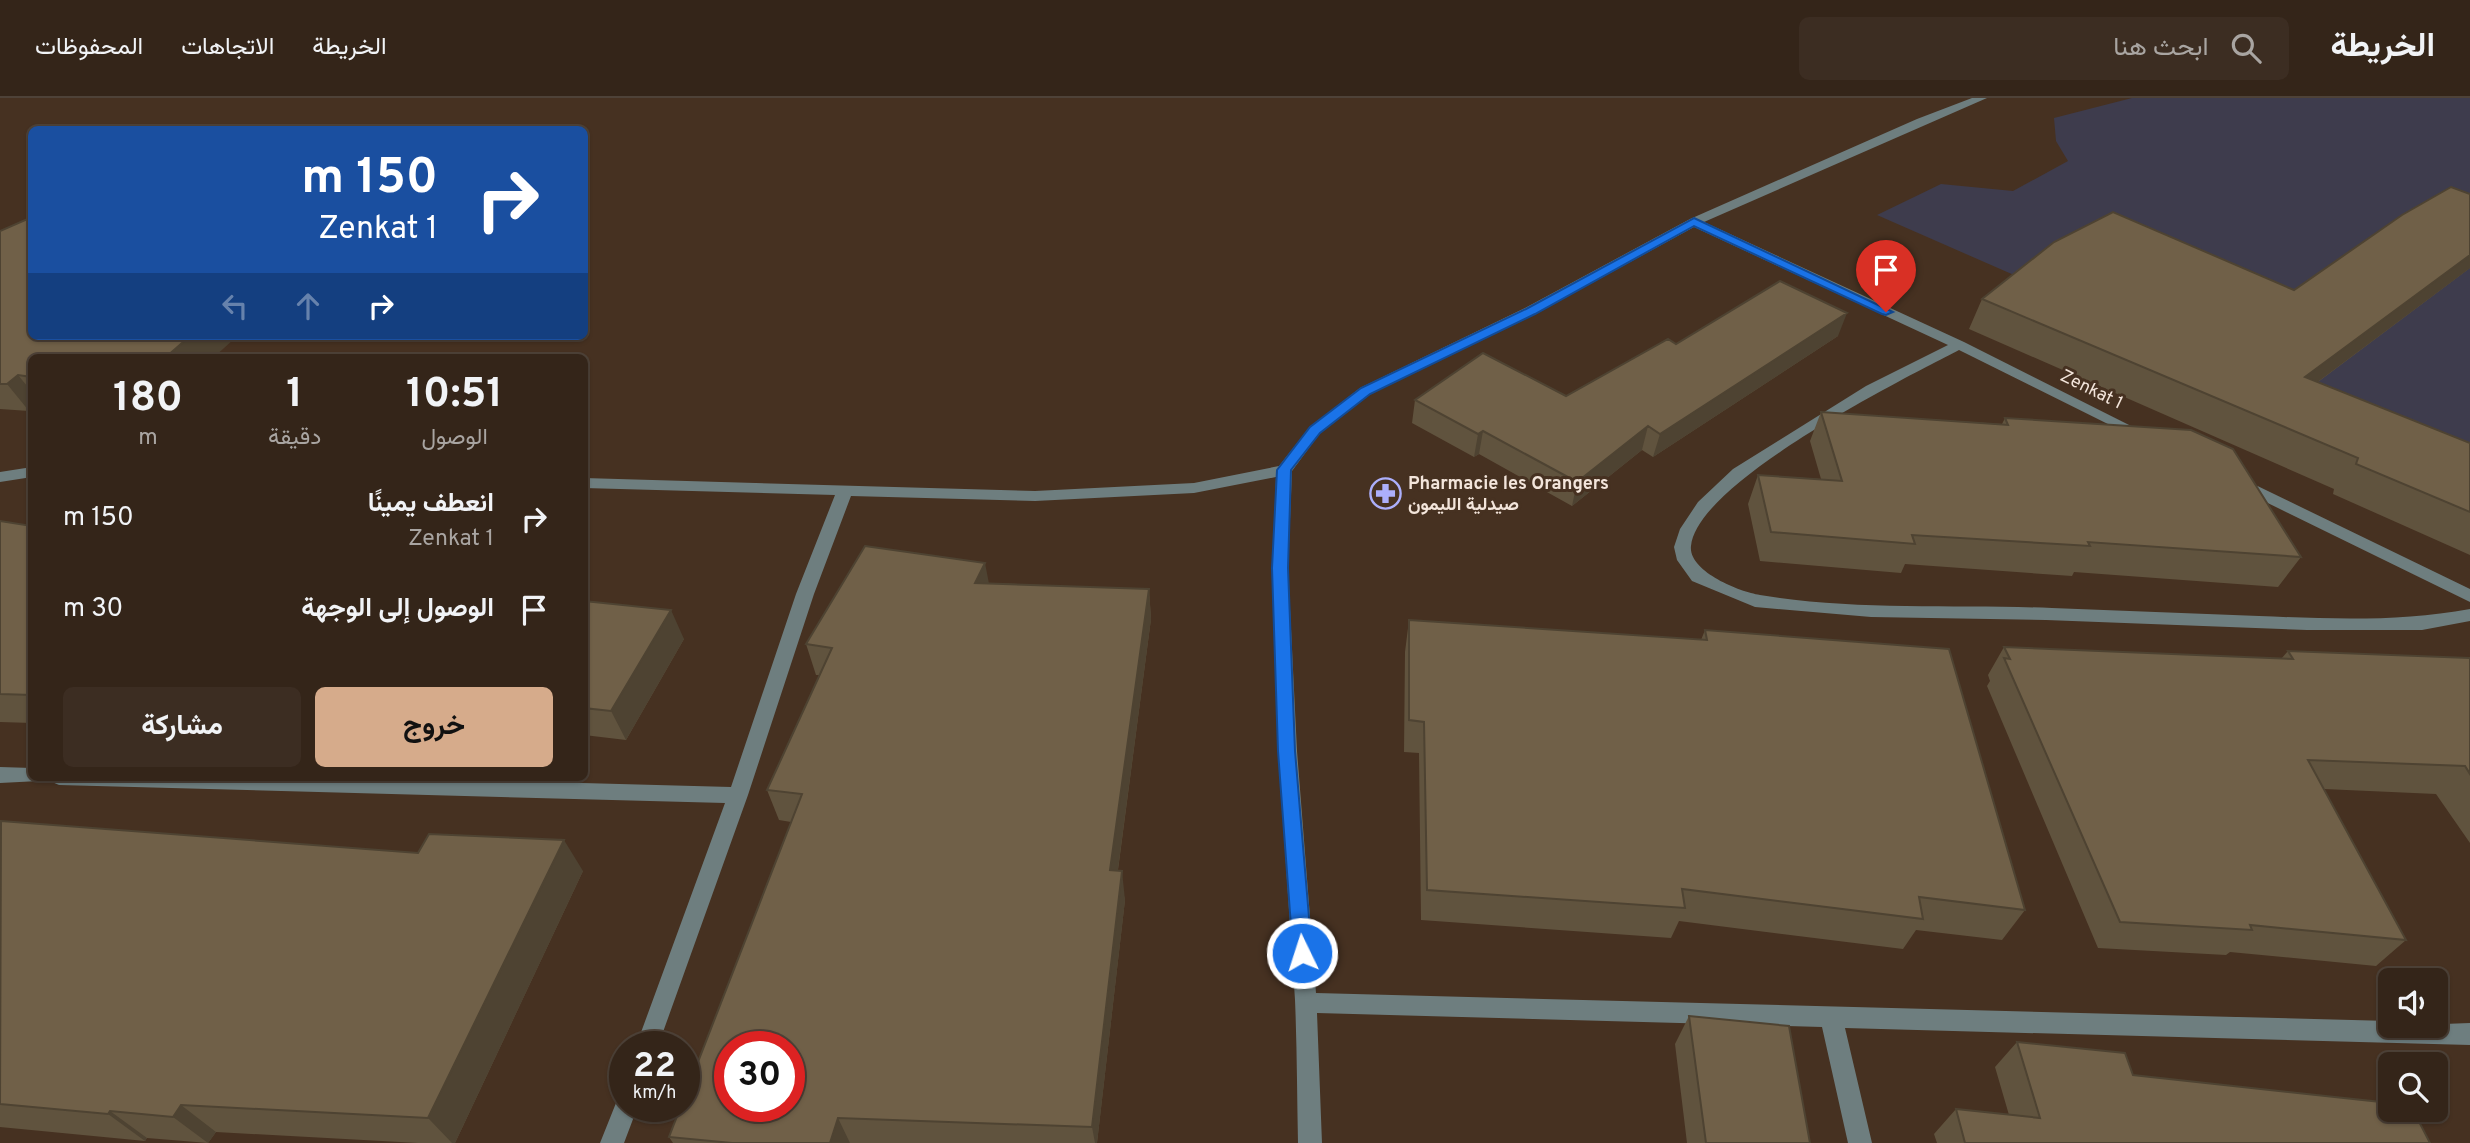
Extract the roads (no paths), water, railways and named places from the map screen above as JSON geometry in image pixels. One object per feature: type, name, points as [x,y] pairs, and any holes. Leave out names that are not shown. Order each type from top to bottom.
[{"type":"street","points":[[1310,1143],[1306,1003],[1287,751],[1280,568],[1284,470],[1315,430],[1365,391],[1530,312],[1694,222],[1921,121],[1982,98]]},
{"type":"street","name":"Zenkat 1","points":[[1694,222],[1959,345],[2158,443]]},
{"type":"street","points":[[1959,345],[1871,389],[1739,473],[1704,506],[1688,529],[1682,547],[1685,560],[1698,577],[1755,601],[1871,611],[2320,624],[2422,624],[2470,615]]},
{"type":"street","points":[[588,483],[1034,496],[1194,488],[1284,470]]},
{"type":"street","points":[[0,477],[28,473]]},
{"type":"street","points":[[2221,474],[2470,596]]},
{"type":"street","points":[[652,1031],[738,794],[805,594],[845,490]]},
{"type":"street","points":[[0,775],[28,776]]},
{"type":"street","points":[[219,781],[738,794]]},
{"type":"street","points":[[1306,1003],[1831,1016],[2467,1039]]},
{"type":"street","points":[[1831,1016],[1860,1143]]},
{"type":"street","points":[[612,1143],[619,1122]]},
{"type":"place","name":"Pharmacie les Orangers صيدلية الليمون","points":[[1385,493]]}]
